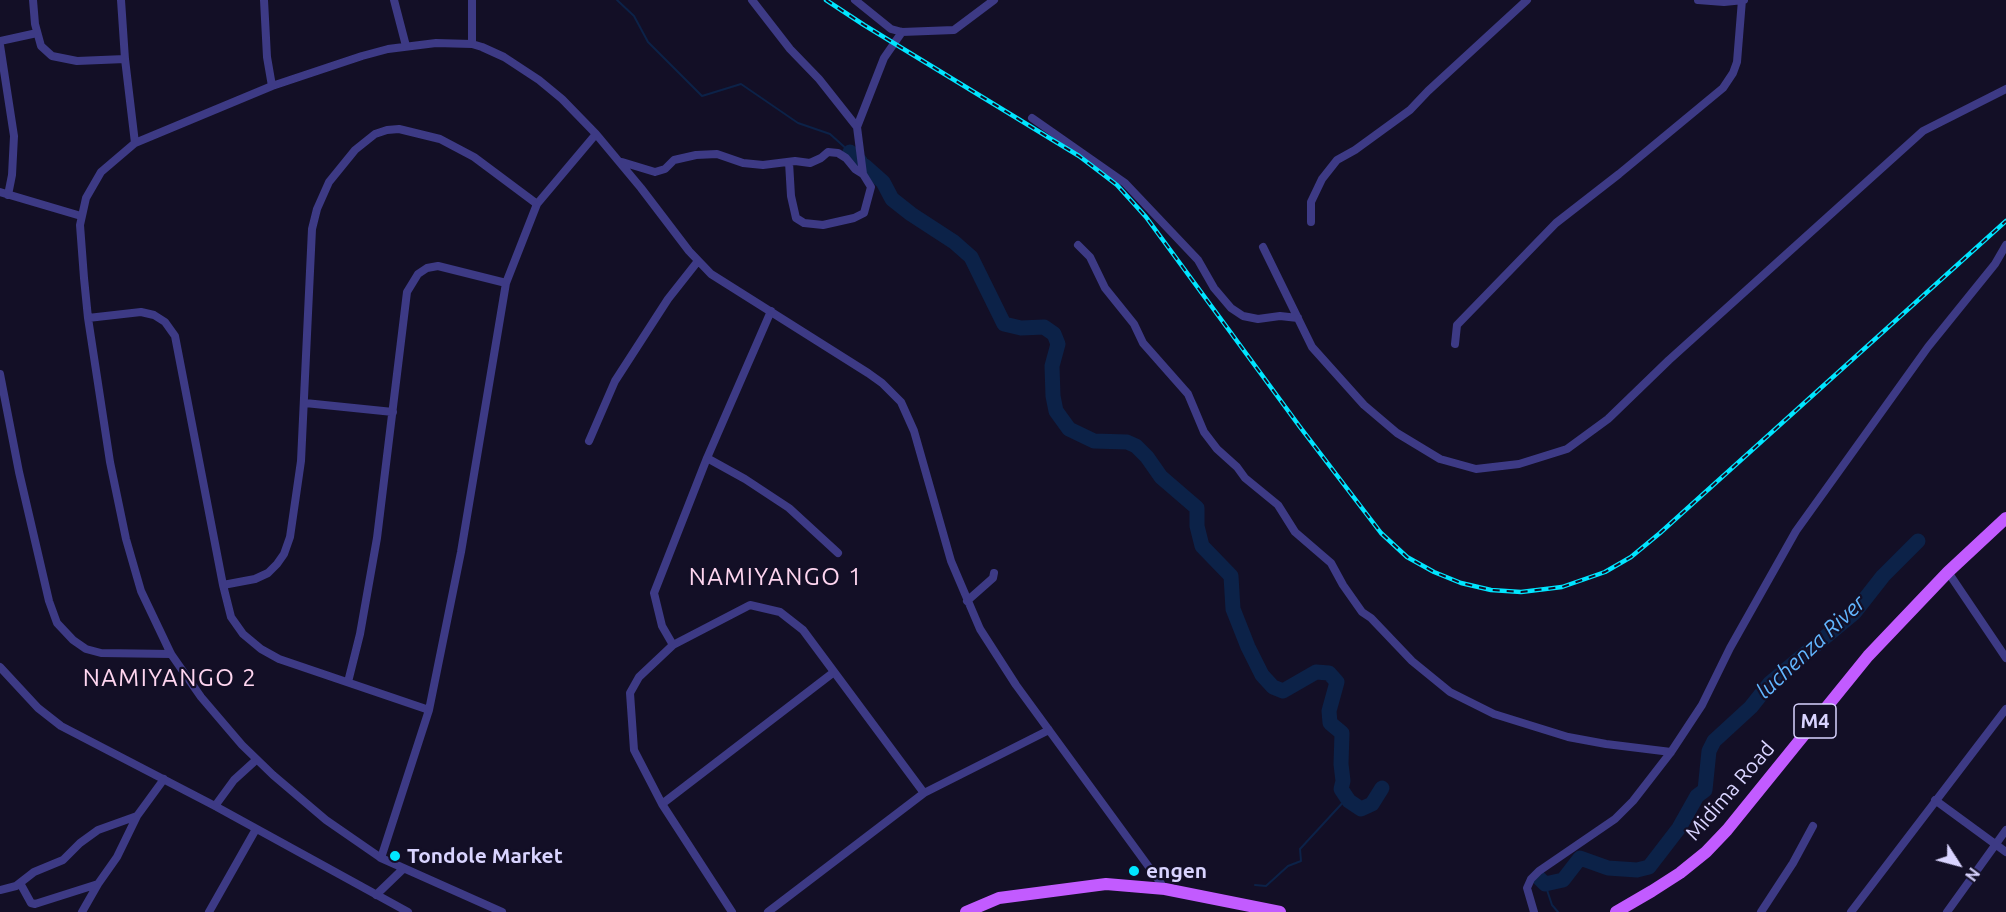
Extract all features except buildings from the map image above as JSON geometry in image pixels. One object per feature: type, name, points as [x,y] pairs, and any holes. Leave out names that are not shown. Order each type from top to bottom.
[{"type":"main road","name":"Midima Road","points":[[1616,912],[1680,873],[1706,852],[1727,830],[1868,656],[1948,572],[2006,518]]},
{"type":"main road","points":[[966,912],[999,898],[1106,884],[1165,889],[1280,912]]},
{"type":"street","points":[[33,0],[40,46],[46,52],[63,60],[125,59]]},
{"type":"street","points":[[121,0],[135,143]]},
{"type":"street","points":[[264,0],[267,57],[272,86]]},
{"type":"street","points":[[394,0],[406,46]]},
{"type":"street","points":[[471,44],[472,0]]},
{"type":"street","points":[[752,0],[857,128]]},
{"type":"street","points":[[855,0],[891,28],[902,32],[954,30],[994,0]]},
{"type":"street","points":[[1311,222],[1311,202],[1322,179],[1336,160],[1355,150],[1410,110],[1527,0]]},
{"type":"street","points":[[1455,344],[1457,325],[1556,223],[1723,88],[1737,62],[1743,0],[1724,2],[1698,0]]},
{"type":"street","points":[[789,162],[793,212],[796,218],[812,224],[833,223],[864,213],[871,187],[863,174],[857,128],[884,58],[902,32]]},
{"type":"street","points":[[37,33],[0,43],[14,136],[12,176],[4,193],[81,216]]},
{"type":"street","points":[[502,912],[381,858],[326,820],[256,760],[208,705],[171,654],[141,591],[126,539],[110,462],[87,318],[81,216],[86,198],[101,172],[135,143],[272,86],[362,56],[406,46],[436,43],[471,44],[494,51],[539,80],[562,99],[596,134],[698,261],[718,279],[868,373],[901,402],[914,431],[951,561],[967,601],[997,657],[1165,889]]},
{"type":"street","points":[[1263,247],[1312,347],[1364,405],[1397,433],[1440,459],[1476,469],[1519,464],[1567,449],[1608,419],[1669,360],[1923,130],[2006,89]]},
{"type":"street","points":[[1032,118],[1125,183],[1198,260],[1214,288],[1232,308],[1243,316],[1258,320],[1280,316],[1298,318]]},
{"type":"street","points":[[223,585],[255,579],[268,573],[284,554],[290,537],[297,494],[304,403],[312,229],[317,209],[329,182],[355,150],[375,134],[387,130],[399,129],[440,138],[474,157],[537,204]]},
{"type":"street","points":[[381,858],[429,710],[461,552],[506,283],[537,204],[596,134]]},
{"type":"street","points":[[618,160],[655,172],[664,169],[674,160],[696,155],[717,154],[752,164],[810,163],[828,152],[838,153],[846,158],[855,169],[863,174]]},
{"type":"street","points":[[1078,245],[1090,257],[1105,288],[1134,324],[1143,343],[1188,394],[1204,432],[1217,449],[1237,467],[1245,478],[1278,505],[1295,532],[1331,563],[1362,612],[1371,618],[1420,668],[1450,692],[1494,714],[1568,737],[1671,752]]},
{"type":"street","points":[[1534,912],[1527,888],[1531,879],[1539,871],[1615,819],[1633,801],[1671,752],[1702,705],[1730,648],[1796,531],[1928,347],[1995,264],[2006,245]]},
{"type":"street","points":[[589,441],[615,381],[668,299],[698,261]]},
{"type":"street","points":[[348,682],[360,634],[377,538],[407,292],[418,274],[427,268],[438,266],[506,283]]},
{"type":"street","points":[[673,645],[662,626],[654,593],[707,458],[771,311]]},
{"type":"street","points":[[87,318],[141,312],[154,315],[165,322],[175,336],[223,585],[231,617],[243,634],[261,649],[279,659],[429,710]]},
{"type":"street","points":[[0,374],[19,472],[49,601],[57,622],[73,640],[86,649],[101,653],[171,654]]},
{"type":"street","points":[[304,403],[393,412]]},
{"type":"street","points":[[707,458],[745,479],[789,508],[838,553]]},
{"type":"street","points":[[1948,572],[2006,658]]},
{"type":"street","points":[[967,601],[993,578],[994,573]]},
{"type":"street","points":[[732,912],[662,804],[634,750],[630,693],[639,677],[673,645],[750,605],[780,612],[804,630],[924,793]]},
{"type":"street","points":[[0,666],[38,708],[61,726],[215,806],[408,912]]},
{"type":"street","points":[[662,804],[834,672]]},
{"type":"street","points":[[1851,912],[2006,709]]},
{"type":"street","points":[[768,912],[924,793],[1049,730]]},
{"type":"street","points":[[215,806],[234,780],[256,760]]},
{"type":"street","points":[[82,912],[117,857],[137,816],[164,779]]},
{"type":"street","points":[[1935,800],[2006,852]]},
{"type":"street","points":[[0,890],[20,883],[34,872],[63,860],[80,843],[98,830],[137,816]]},
{"type":"street","points":[[1761,912],[1787,873],[1813,826]]},
{"type":"street","points":[[209,912],[256,829]]},
{"type":"street","points":[[1947,912],[2006,830]]},
{"type":"street","points":[[376,895],[403,869]]},
{"type":"street","points":[[20,883],[31,903],[35,904],[98,884]]},
{"type":"waterway","points":[[617,0],[634,16],[648,42],[702,96],[741,84],[798,123],[830,134],[850,152]]},
{"type":"waterway","points":[[850,152],[860,161]]},
{"type":"waterway","points":[[865,166],[883,182],[892,199],[954,242],[971,257],[1004,324],[1021,328],[1044,327],[1054,334],[1058,344],[1052,366],[1053,396],[1056,411],[1069,429],[1094,441],[1127,442],[1136,446],[1161,477],[1197,508],[1197,526],[1202,546],[1231,576],[1233,609],[1262,675],[1273,687],[1283,691],[1316,672],[1329,673],[1337,682],[1329,711],[1330,723],[1342,733],[1343,781],[1341,789],[1349,801],[1361,809],[1372,804],[1382,788]]},
{"type":"waterway","name":"luchenza River","points":[[1538,877],[1545,884],[1563,880],[1580,858],[1608,868],[1637,870],[1649,867],[1679,828],[1697,796],[1705,790],[1709,751],[1714,741],[1751,707],[1770,683],[1854,613],[1883,576],[1918,541]]},
{"type":"waterway","points":[[1255,885],[1266,886],[1288,866],[1301,861],[1300,849],[1347,798]]},
{"type":"waterway","points":[[1545,884],[1552,905],[1558,912]]},
{"type":"railway","points":[[826,0],[1079,156],[1117,185],[1146,217],[1381,533],[1407,557],[1434,572],[1461,583],[1491,590],[1521,592],[1562,587],[1605,572],[1631,557],[2006,221]]},
{"type":"place","name":"Tondole Market","points":[[395,856]]},
{"type":"place","name":"engen","points":[[1134,871]]},
{"type":"district","name":"NAMIYANGO 1","points":[[776,577]]},
{"type":"district","name":"NAMIYANGO 2","points":[[170,678]]}]
